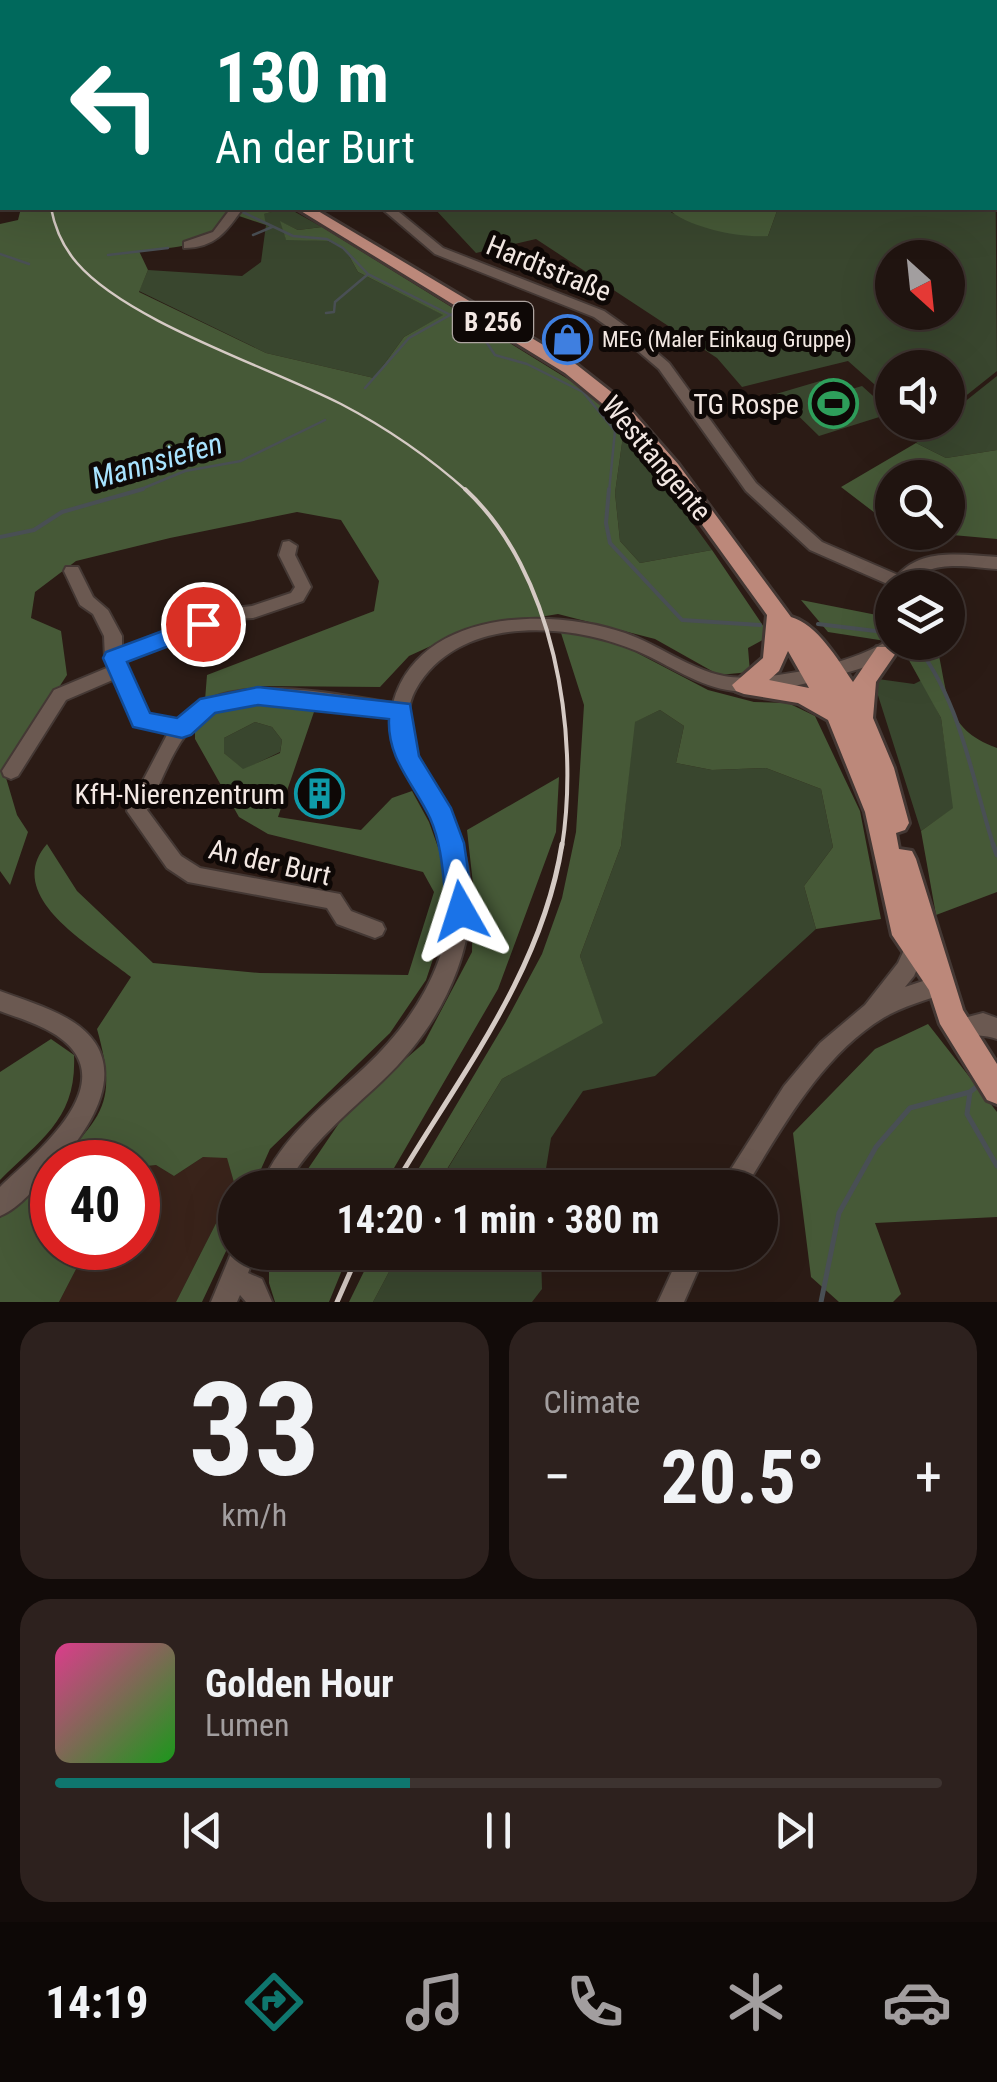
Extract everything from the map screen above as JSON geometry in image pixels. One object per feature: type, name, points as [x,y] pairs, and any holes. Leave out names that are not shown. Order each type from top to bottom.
[{"type":"main road","name":"Westtangente","points":[[306,210],[548,354],[600,390],[672,468],[822,671],[882,772],[906,870],[950,1015],[997,1090]]},
{"type":"main road","points":[[744,685],[765,674],[778,656],[777,613]]},
{"type":"main road","name":"B 256","points":[[850,718],[862,681],[880,660]]},
{"type":"main road","points":[[744,685],[804,695],[850,718]]},
{"type":"main road","name":"Westtangente","points":[[850,718],[878,812],[903,926],[941,985]]},
{"type":"street","points":[[188,245],[217,235],[234,210]]},
{"type":"street","name":"Hardtstraße","points":[[390,210],[440,250],[462,262],[582,307],[611,323],[664,366],[751,487],[816,546],[875,573]]},
{"type":"street","points":[[10,770],[60,695],[117,664],[232,614],[297,598],[303,587],[287,555],[289,546]]},
{"type":"street","name":"Hardtstraße","points":[[913,570],[926,563],[997,564]]},
{"type":"street","points":[[72,572],[86,601],[100,610],[114,636],[117,664],[142,720],[182,728]]},
{"type":"street","points":[[283,1170],[302,1140],[388,1060],[421,1018],[452,956],[461,911],[459,875],[442,816],[407,758],[400,735],[402,711],[416,673],[440,652],[469,637],[534,624],[608,633],[705,678],[744,685],[822,671],[875,653]]},
{"type":"street","name":"An der Burt","points":[[375,930],[344,918],[333,900],[195,876],[174,862],[137,811],[182,728],[208,705],[258,696],[402,711]]},
{"type":"street","points":[[742,1170],[781,1109],[828,1052],[872,1013],[906,969],[916,946]]},
{"type":"street","points":[[872,1013],[941,985]]},
{"type":"street","points":[[0,1001],[82,1042],[91,1062],[94,1083],[89,1104],[74,1128],[0,1204]]},
{"type":"street","points":[[972,1026],[982,1024],[997,1029]]},
{"type":"street","points":[[671,1302],[686,1270]]},
{"type":"street","points":[[229,1291],[253,1288],[259,1302]]},
{"type":"shaded area","points":[[203,1157],[227,1157],[231,1170],[218,1170],[218,1219],[176,1302],[59,1302],[76,1270],[160,1270],[160,1167],[174,1176]]},
{"type":"green space","points":[[20,210],[279,210],[264,214],[266,225],[233,214],[203,240],[139,251],[148,270],[139,292],[266,353],[374,378],[404,337],[443,315],[358,272],[345,249],[328,241],[286,240],[280,221],[298,230],[322,227],[592,394],[624,429],[615,493],[620,541],[640,563],[712,550],[770,636],[748,648],[750,672],[719,675],[655,639],[558,614],[468,629],[409,656],[380,687],[262,686],[205,700],[207,675],[374,611],[379,581],[341,520],[297,512],[76,561],[35,592],[31,618],[61,631],[67,675],[4,771],[17,815],[28,832],[10,885],[0,871],[0,224],[18,220]]},
{"type":"green space","points":[[292,210],[322,227],[298,230],[281,222],[286,239],[328,241],[345,249],[358,272],[444,315],[404,337],[374,378],[266,353],[139,291],[148,270],[242,276],[261,262],[266,225],[263,214]]},
{"type":"green space","points":[[436,210],[672,213],[768,236],[777,210],[996,210],[997,371],[965,396],[965,350],[875,350],[875,385],[848,361],[742,387],[717,358],[536,239],[476,253]]},
{"type":"green space","points":[[670,210],[777,210],[768,236],[729,233]]},
{"type":"green space","points":[[997,376],[997,450],[946,458],[916,443],[965,440],[965,401]]},
{"type":"green space","name":"TG Rospe","points":[[820,381],[835,394],[862,386],[875,398],[875,418],[819,436],[776,394]]},
{"type":"green space","points":[[624,429],[712,550],[640,563],[620,541],[615,493]]},
{"type":"green space","points":[[916,443],[946,458],[997,450],[997,539],[965,536],[965,460],[887,460]]},
{"type":"green space","points":[[875,467],[875,513],[841,487]]},
{"type":"green space","points":[[801,600],[875,615],[875,639],[828,632]]},
{"type":"green space","points":[[561,633],[581,633],[624,646],[708,690],[754,702],[788,703],[815,716],[860,811],[881,919],[816,929],[804,886],[833,847],[821,789],[766,768],[712,770],[676,763],[684,726],[660,710],[635,722],[621,846],[580,956],[603,1023],[502,1079],[446,1170],[418,1170],[542,954],[562,898],[576,832],[584,705]]},
{"type":"green space","points":[[909,660],[940,660],[957,719],[979,740],[997,748],[997,892],[936,915],[921,831],[953,808],[941,718]]},
{"type":"green space","points":[[878,679],[914,684],[922,680],[941,718],[954,808],[921,831],[876,689]]},
{"type":"green space","points":[[261,703],[315,709],[278,817],[361,830],[392,798],[412,791],[429,822],[444,864],[446,920],[426,980],[390,1033],[270,1149],[261,1170],[230,1170],[227,1158],[203,1157],[174,1176],[160,1167],[160,1140],[78,1140],[97,1117],[106,1088],[97,1029],[131,977],[76,936],[44,901],[36,883],[36,864],[47,844],[77,891],[153,963],[260,973],[408,975],[434,892],[423,872],[268,834],[239,817],[195,739],[195,724],[223,708]],"holes":[[[255,722],[272,727],[282,740],[280,753],[243,769],[224,753],[224,738]]]},
{"type":"green space","points":[[660,710],[684,726],[676,763],[712,770],[766,768],[821,789],[833,847],[804,886],[816,929],[655,1076],[583,1091],[551,1138],[546,1170],[447,1170],[502,1079],[602,1022],[580,956],[621,846],[634,722]]},
{"type":"green space","points":[[255,722],[272,727],[282,740],[280,752],[243,770],[224,753],[224,738]]},
{"type":"green space","points":[[559,777],[556,832],[498,989],[393,1170],[307,1170],[350,1107],[424,1043],[472,952],[473,884],[467,830]]},
{"type":"green space","points":[[928,1024],[997,1112],[997,1217],[875,1223],[901,1294],[893,1302],[839,1302],[811,1277],[793,1133],[875,1049]]},
{"type":"green space","points":[[51,1039],[74,1055],[73,1077],[63,1112],[41,1140],[30,1140],[30,1151],[0,1180],[0,1072]]},
{"type":"green space","points":[[30,1189],[30,1270],[76,1270],[59,1302],[0,1302],[0,1218]]},
{"type":"green space","points":[[218,1219],[218,1268],[202,1302],[176,1302]]},
{"type":"green space","points":[[269,1270],[342,1270],[329,1302],[275,1302]]},
{"type":"green space","points":[[365,1270],[390,1270],[373,1302],[349,1302]]},
{"type":"green space","points":[[390,1270],[541,1270],[542,1289],[532,1302],[373,1302]]},
{"type":"waterway","points":[[238,210],[293,236],[327,239],[343,248],[368,274],[450,315]]},
{"type":"waterway","points":[[253,235],[272,227]]},
{"type":"waterway","points":[[108,255],[168,248]]},
{"type":"waterway","points":[[0,254],[29,264]]},
{"type":"waterway","points":[[326,313],[334,312],[335,302],[367,275]]},
{"type":"waterway","name":"Mannsiefen","points":[[365,388],[409,338],[450,315]]},
{"type":"waterway","points":[[450,315],[477,328],[495,355],[527,364],[583,392],[615,431],[609,492]]},
{"type":"waterway","name":"Mannsiefen","points":[[137,491],[185,471],[241,461],[325,420]]},
{"type":"waterway","name":"Mannsiefen","points":[[137,491],[143,489]]},
{"type":"waterway","points":[[609,489],[606,523],[610,543],[682,620],[760,625]]},
{"type":"waterway","name":"Mannsiefen","points":[[0,537],[34,530],[62,512],[137,491]]},
{"type":"waterway","points":[[818,624],[875,631]]},
{"type":"waterway","points":[[926,660],[942,687],[963,740],[994,846]]},
{"type":"waterway","points":[[994,846],[997,855]]},
{"type":"waterway","points":[[970,1092],[980,1084]]},
{"type":"waterway","points":[[821,1302],[839,1213],[876,1147],[910,1108],[970,1092]]},
{"type":"waterway","points":[[970,1092],[967,1114],[997,1166]]},
{"type":"railway","points":[[52,210],[60,237],[72,257],[130,305],[201,342],[358,413],[423,455],[467,491]]},
{"type":"railway","points":[[467,491],[495,523],[520,563],[540,608],[554,656],[567,754],[562,847]]},
{"type":"railway","points":[[404,1170],[517,981],[552,891],[562,844]]},
{"type":"railway","points":[[337,1302],[351,1270]]},
{"type":"place","name":"MEG (Maler Einkaug Gruppe)","points":[[567,339]]},
{"type":"place","name":"TG Rospe","points":[[834,404]]},
{"type":"place","name":"KfH-Nierenzentrum","points":[[320,794]]},
{"type":"route","points":[[203,624],[114,658],[142,720],[182,728],[208,705],[258,696],[402,711],[400,735],[407,758],[442,816],[452,843],[461,911]]}]
